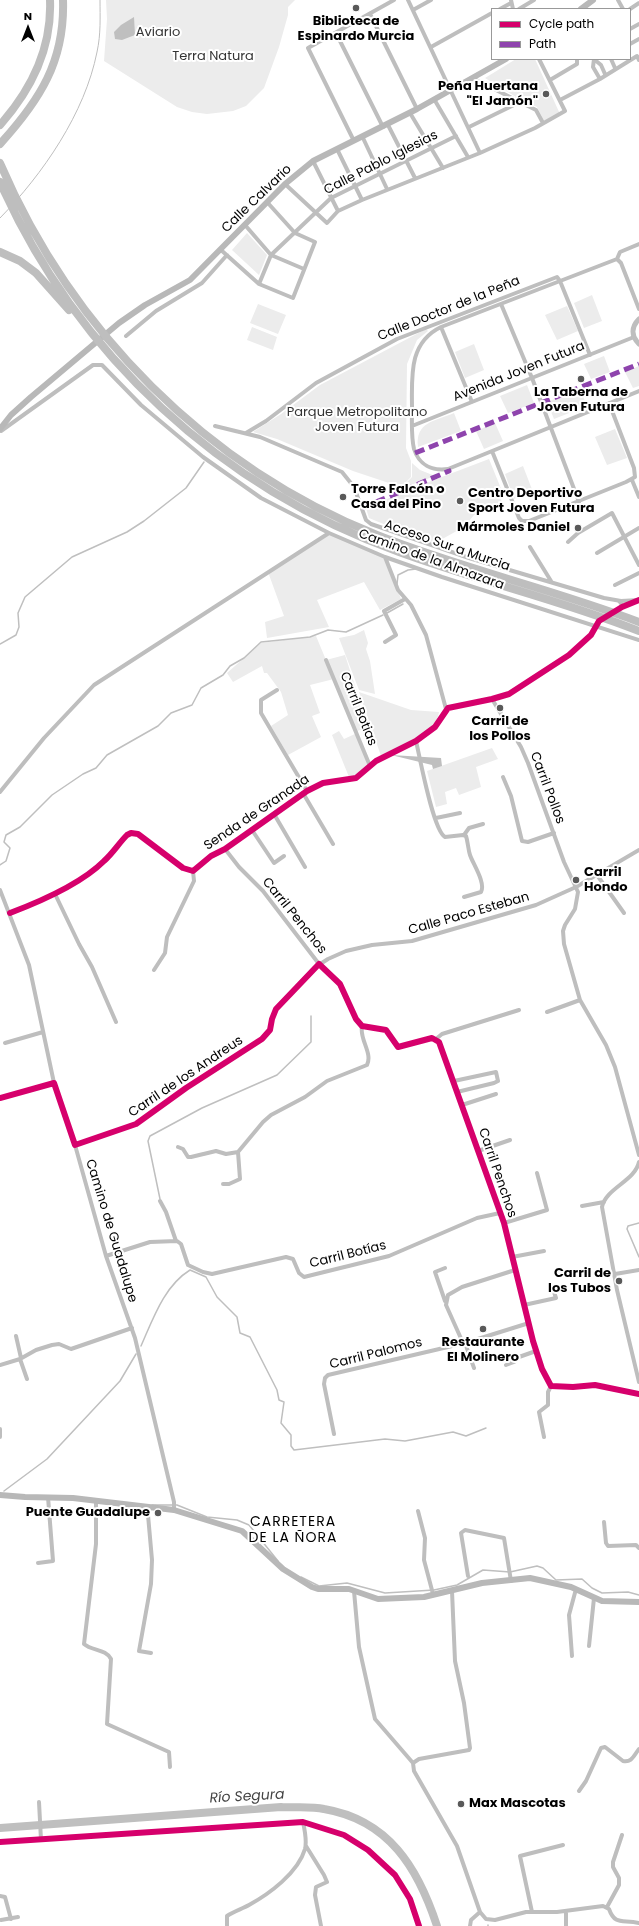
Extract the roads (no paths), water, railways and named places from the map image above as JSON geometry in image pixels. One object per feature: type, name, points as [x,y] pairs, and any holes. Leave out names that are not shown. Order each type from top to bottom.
[{"type":"highway","points":[[2,123],[28,89],[40,63],[49,25],[50,0]]},
{"type":"highway","points":[[0,144],[41,92],[54,63],[61,34],[63,0]]},
{"type":"highway","name":"Acceso Sur a Murcia","points":[[0,163],[21,210],[38,240],[62,279],[94,322],[123,357],[159,395],[227,452],[302,500],[376,534],[449,561],[598,607],[639,622]]},
{"type":"highway","name":"Acceso Sur a Murcia","points":[[0,182],[28,239],[79,319],[125,372],[171,417],[220,456],[276,494],[333,524],[398,552],[595,615],[639,631]]},
{"type":"highway","points":[[0,252],[20,262],[36,273],[64,305],[79,319]]},
{"type":"highway","points":[[598,607],[639,618]]},
{"type":"main road","points":[[582,8],[593,0]]},
{"type":"main road","name":"Calle Calvario","points":[[0,430],[19,408],[119,323],[145,305],[190,280],[285,184],[313,162],[410,113],[504,60]]},
{"type":"main road","points":[[0,1495],[73,1498],[150,1508],[174,1506],[242,1530],[283,1569],[312,1587],[318,1589],[342,1588],[378,1599],[412,1598],[432,1591],[452,1591],[510,1575],[535,1578],[576,1589],[594,1598],[609,1602],[639,1602]]},
{"type":"street","points":[[354,141],[308,48],[394,0]]},
{"type":"street","points":[[408,0],[452,90],[480,153]]},
{"type":"street","points":[[413,10],[431,0]]},
{"type":"street","points":[[521,8],[534,0]]},
{"type":"street","points":[[501,8],[511,1]]},
{"type":"street","points":[[631,9],[639,3]]},
{"type":"street","points":[[370,14],[417,109]]},
{"type":"street","points":[[431,47],[491,14]]},
{"type":"street","points":[[336,33],[385,126],[415,178]]},
{"type":"street","points":[[631,59],[637,56],[639,60]]},
{"type":"street","points":[[285,184],[327,223],[338,211],[387,189],[480,153],[543,123],[565,111],[540,60]]},
{"type":"street","points":[[550,80],[577,64],[577,60]]},
{"type":"street","points":[[595,60],[593,67],[600,79]]},
{"type":"street","points":[[596,60],[605,74]]},
{"type":"street","points":[[612,60],[616,68]]},
{"type":"street","points":[[560,100],[600,79],[605,74],[630,60]]},
{"type":"street","points":[[472,78],[536,110],[543,123]]},
{"type":"street","points":[[434,100],[468,157]]},
{"type":"street","points":[[468,127],[520,102]]},
{"type":"street","points":[[410,113],[443,168]]},
{"type":"street","name":"Calle Pablo Iglesias","points":[[259,284],[271,255],[331,198],[456,136]]},
{"type":"street","points":[[363,138],[387,189]]},
{"type":"street","points":[[337,149],[362,200]]},
{"type":"street","points":[[313,162],[338,211]]},
{"type":"street","points":[[221,250],[259,284],[293,298],[315,242],[295,233],[267,202]]},
{"type":"street","points":[[245,225],[271,255],[304,269]]},
{"type":"street","points":[[639,244],[620,252],[617,259],[441,327],[424,339],[414,357],[412,372],[412,426],[415,454],[422,463],[433,469],[448,469],[639,391]]},
{"type":"street","points":[[126,336],[156,311],[202,283],[227,255]]},
{"type":"street","points":[[617,259],[622,265],[639,309]]},
{"type":"street","name":"Calle Doctor de la Peña","points":[[246,433],[266,421],[316,383],[397,339],[554,278],[558,277],[560,281]]},
{"type":"street","points":[[560,281],[590,355]]},
{"type":"street","points":[[501,304],[532,378],[579,502]]},
{"type":"street","points":[[639,319],[633,328],[634,337],[639,344]]},
{"type":"street","points":[[441,327],[472,402]]},
{"type":"street","name":"Avenida Joven Futura","points":[[412,426],[634,337]]},
{"type":"street","name":"Camino de la Almazara","points":[[0,430],[93,365],[102,365],[141,405],[203,457],[261,498],[329,533],[385,557],[597,624],[639,640]]},
{"type":"street","points":[[609,403],[634,468],[633,479],[639,497]]},
{"type":"street","points":[[215,426],[246,433],[329,465],[342,472],[354,487],[368,522],[401,536],[469,558],[617,600],[639,600]]},
{"type":"street","points":[[492,451],[519,518],[522,521],[529,521],[633,479]]},
{"type":"street","points":[[568,542],[578,533],[612,513],[639,565]]},
{"type":"street","points":[[597,553],[623,536],[639,528]]},
{"type":"street","points":[[0,792],[44,738],[94,685],[329,533]]},
{"type":"street","points":[[530,547],[551,582]]},
{"type":"street","points":[[385,557],[398,590],[410,605],[426,635],[446,709],[508,694],[537,674],[560,661],[588,638],[597,624]]},
{"type":"street","points":[[615,585],[639,573]]},
{"type":"street","points":[[385,642],[396,635],[384,610],[405,599]]},
{"type":"street","points":[[617,600],[621,602],[622,607],[639,600]]},
{"type":"street","name":"Carril Botias","points":[[326,660],[370,766]]},
{"type":"street","points":[[277,690],[261,700],[260,711],[333,844]]},
{"type":"street","name":"Carril Pollos","points":[[492,699],[528,763],[564,862],[576,887]]},
{"type":"street","name":"Senda de Granada","points":[[193,871],[211,856],[226,848],[305,792],[323,783],[356,778],[378,760],[416,741],[435,727],[446,709]]},
{"type":"street","points":[[416,741],[439,831],[444,836],[451,837],[464,835],[470,828],[483,824]]},
{"type":"street","points":[[503,777],[511,796],[522,841],[528,842],[554,833]]},
{"type":"street","points":[[436,818],[460,813]]},
{"type":"street","points":[[274,814],[305,867]]},
{"type":"street","points":[[252,830],[274,863],[284,856]]},
{"type":"street","points":[[10,913],[56,894],[105,861],[126,835],[138,834],[183,868],[193,871],[194,882],[169,931],[165,953],[154,970]]},
{"type":"street","points":[[464,835],[483,888],[481,892],[464,897]]},
{"type":"street","name":"Carril Penchos","points":[[226,848],[239,867],[263,891],[320,964],[340,984],[356,1019],[362,1026]]},
{"type":"street","name":"Calle Paco Esteban","points":[[320,964],[336,955],[357,948],[412,941],[546,902],[576,887],[639,850]]},
{"type":"street","points":[[597,875],[624,913]]},
{"type":"street","points":[[576,887],[578,900],[565,924],[563,937],[580,1000],[610,1055],[639,1155]]},
{"type":"street","name":"Camino de Guadalupe","points":[[0,890],[29,965],[54,1082],[75,1145],[106,1256],[132,1328],[146,1378],[174,1506]]},
{"type":"street","points":[[56,894],[79,944],[92,967],[116,1022]]},
{"type":"street","name":"Carril de los Andreus","points":[[75,1145],[136,1124],[170,1099],[262,1039],[270,1030],[276,1009],[320,964]]},
{"type":"street","points":[[548,1012],[580,1000]]},
{"type":"street","points":[[178,1147],[182,1149],[188,1157],[216,1151],[226,1154],[238,1152],[263,1122],[271,1115],[306,1097],[328,1081],[368,1065],[369,1059],[362,1037],[362,1026],[386,1030],[398,1047],[426,1039],[436,1039],[442,1034],[519,1010]]},
{"type":"street","points":[[5,1043],[43,1032]]},
{"type":"street","name":"Carril Penchos","points":[[436,1039],[439,1042],[454,1081],[504,1223],[536,1351],[551,1386]]},
{"type":"street","points":[[454,1081],[496,1072],[499,1078],[498,1081],[494,1083],[457,1092]]},
{"type":"street","points":[[0,1098],[54,1082]]},
{"type":"street","points":[[462,1104],[496,1094]]},
{"type":"street","points":[[478,1150],[510,1140]]},
{"type":"street","points":[[224,1184],[229,1184],[240,1179],[238,1152]]},
{"type":"street","points":[[639,1162],[636,1170],[604,1202],[602,1210],[639,1382]]},
{"type":"street","points":[[504,1223],[547,1210],[537,1173]]},
{"type":"street","points":[[106,1256],[150,1242],[176,1241],[166,1212],[160,1201]]},
{"type":"street","points":[[582,1206],[604,1202]]},
{"type":"street","name":"Carril Botías","points":[[176,1241],[181,1244],[188,1265],[207,1273],[212,1274],[286,1257],[293,1259],[299,1273],[304,1276],[389,1256],[477,1218],[500,1213]]},
{"type":"street","points":[[512,1257],[544,1251]]},
{"type":"street","points":[[445,1268],[436,1271],[435,1274],[452,1320],[464,1343],[474,1368]]},
{"type":"street","points":[[445,1301],[448,1295],[458,1289],[515,1270]]},
{"type":"street","points":[[615,1274],[639,1270]]},
{"type":"street","points":[[524,1305],[556,1298],[554,1292]]},
{"type":"street","points":[[464,1343],[529,1323]]},
{"type":"street","points":[[0,1365],[21,1359],[44,1347],[60,1344],[68,1349],[75,1348],[132,1328]]},
{"type":"street","points":[[16,1336],[27,1379]]},
{"type":"street","name":"Carril Palomos","points":[[334,1434],[324,1384],[325,1378],[328,1375],[464,1343]]},
{"type":"street","points":[[506,1365],[514,1362],[519,1357],[536,1351]]},
{"type":"street","points":[[544,1437],[539,1412],[548,1405],[548,1392],[551,1386],[573,1387],[595,1385],[638,1392]]},
{"type":"street","points":[[0,1429],[0,1437]]},
{"type":"street","points":[[38,1563],[53,1561],[48,1497]]},
{"type":"street","points":[[96,1500],[96,1544],[84,1644],[89,1648],[105,1653],[110,1660],[107,1724],[169,1752],[170,1767]]},
{"type":"street","points":[[150,1508],[148,1515],[152,1560],[151,1584],[139,1651],[151,1653]]},
{"type":"street","points":[[418,1510],[425,1538],[424,1556],[432,1591]]},
{"type":"street","points":[[604,1522],[605,1540],[608,1546],[636,1546],[639,1548]]},
{"type":"street","points":[[468,1576],[461,1533],[463,1530],[504,1538],[510,1575]]},
{"type":"street","points":[[572,1656],[569,1615],[576,1589]]},
{"type":"street","points":[[354,1591],[358,1647],[375,1719],[413,1763],[414,1771],[457,1846],[480,1912],[486,1919],[492,1920],[520,1913],[566,1911],[603,1906],[607,1907]]},
{"type":"street","points":[[413,1763],[419,1759],[469,1750],[470,1748],[464,1703],[455,1661],[452,1591]]},
{"type":"street","points":[[589,1646],[594,1598]]},
{"type":"street","points":[[579,1791],[586,1781],[601,1748],[607,1748],[625,1762],[632,1760],[639,1749]]},
{"type":"street","points":[[39,1802],[41,1840]]},
{"type":"street","points":[[227,1926],[227,1916],[248,1906],[272,1891],[287,1876],[305,1850],[306,1834],[303,1822]]},
{"type":"street","points":[[607,1907],[619,1885],[619,1878],[613,1862],[622,1835]]},
{"type":"street","points":[[305,1845],[327,1882],[316,1887],[315,1894],[321,1926]]},
{"type":"street","points":[[532,1912],[520,1856],[563,1845]]},
{"type":"street","points":[[0,1896],[5,1897],[11,1919]]},
{"type":"street","points":[[607,1907],[612,1918],[616,1921],[639,1923]]},
{"type":"street","points":[[566,1911],[566,1926]]},
{"type":"street","points":[[470,1926],[471,1920],[480,1912]]},
{"type":"street","points":[[1,1920],[18,1917]]},
{"type":"waterway","points":[[0,644],[16,635],[19,627],[18,613],[25,597],[72,557],[127,532],[144,521],[186,488],[204,462]]},
{"type":"waterway","points":[[397,584],[398,575],[408,570],[416,569]]},
{"type":"waterway","points":[[387,613],[403,604]]},
{"type":"waterway","points":[[0,865],[6,861],[10,848],[4,842],[6,835],[20,827],[52,795],[83,774],[96,768],[107,755],[158,726],[171,713],[192,705],[201,688],[223,675],[230,666],[244,658],[261,642],[310,637],[328,630],[346,632],[383,615]]},
{"type":"waterway","points":[[160,1199],[148,1141],[150,1136],[202,1108],[277,1075],[311,1042],[311,1016]]},
{"type":"waterway","points":[[639,1223],[628,1226],[627,1229],[639,1257]]},
{"type":"waterway","points":[[141,1346],[155,1314],[166,1294],[173,1285],[190,1270],[206,1277],[217,1297],[237,1317],[240,1333],[250,1337],[277,1390],[279,1400],[284,1402],[281,1423],[291,1435],[291,1446],[294,1450],[385,1439],[405,1441],[453,1432],[466,1436],[486,1428]]},
{"type":"waterway","points":[[4,1491],[47,1459],[120,1381],[136,1354]]},
{"type":"waterway","points":[[152,1505],[177,1505],[207,1517],[237,1520],[249,1525],[278,1561]]},
{"type":"waterway","points":[[301,1577],[319,1586],[347,1583],[385,1593],[434,1590],[457,1585],[483,1570],[510,1572],[537,1566],[543,1568],[556,1580],[582,1579],[592,1588],[602,1593],[628,1592],[639,1595]]},
{"type":"waterway","name":"Río Segura","points":[[0,1828],[281,1807],[324,1809],[347,1815],[366,1824],[383,1836],[398,1850],[410,1866],[420,1885],[437,1926]]},
{"type":"tram line","points":[[0,218],[32,182],[46,162],[72,120],[83,97],[97,52],[100,26],[100,0]]},
{"type":"place","name":"Biblioteca de Espinardo Murcia","points":[[356,8]]},
{"type":"place","name":"Peña Huertana \"El Jamón\"","points":[[546,94]]},
{"type":"place","name":"La Taberna de Joven Futura","points":[[581,379]]},
{"type":"place","name":"Torre Falcón o Casa del Pino","points":[[343,497]]},
{"type":"place","name":"Centro Deportivo Sport Joven Futura","points":[[460,501]]},
{"type":"place","name":"Mármoles Daniel","points":[[578,528]]},
{"type":"place","name":"Carril de los Pollos","points":[[500,708]]},
{"type":"place","name":"Carril Hondo","points":[[576,880]]},
{"type":"place","name":"Carril de los Tubos","points":[[619,1281]]},
{"type":"place","name":"Restaurante El Molinero","points":[[483,1329]]},
{"type":"place","name":"Puente Guadalupe","points":[[158,1513]]},
{"type":"place","name":"Max Mascotas","points":[[461,1804]]},
{"type":"district","name":"CARRETERA DE LA ÑORA","points":[[293,1530]]},
{"type":"park label","name":"Aviario","points":[[158,33]]},
{"type":"park label","name":"Terra Natura","points":[[213,57]]},
{"type":"park label","name":"Parque Metropolitano Joven Futura","points":[[357,420]]}]
